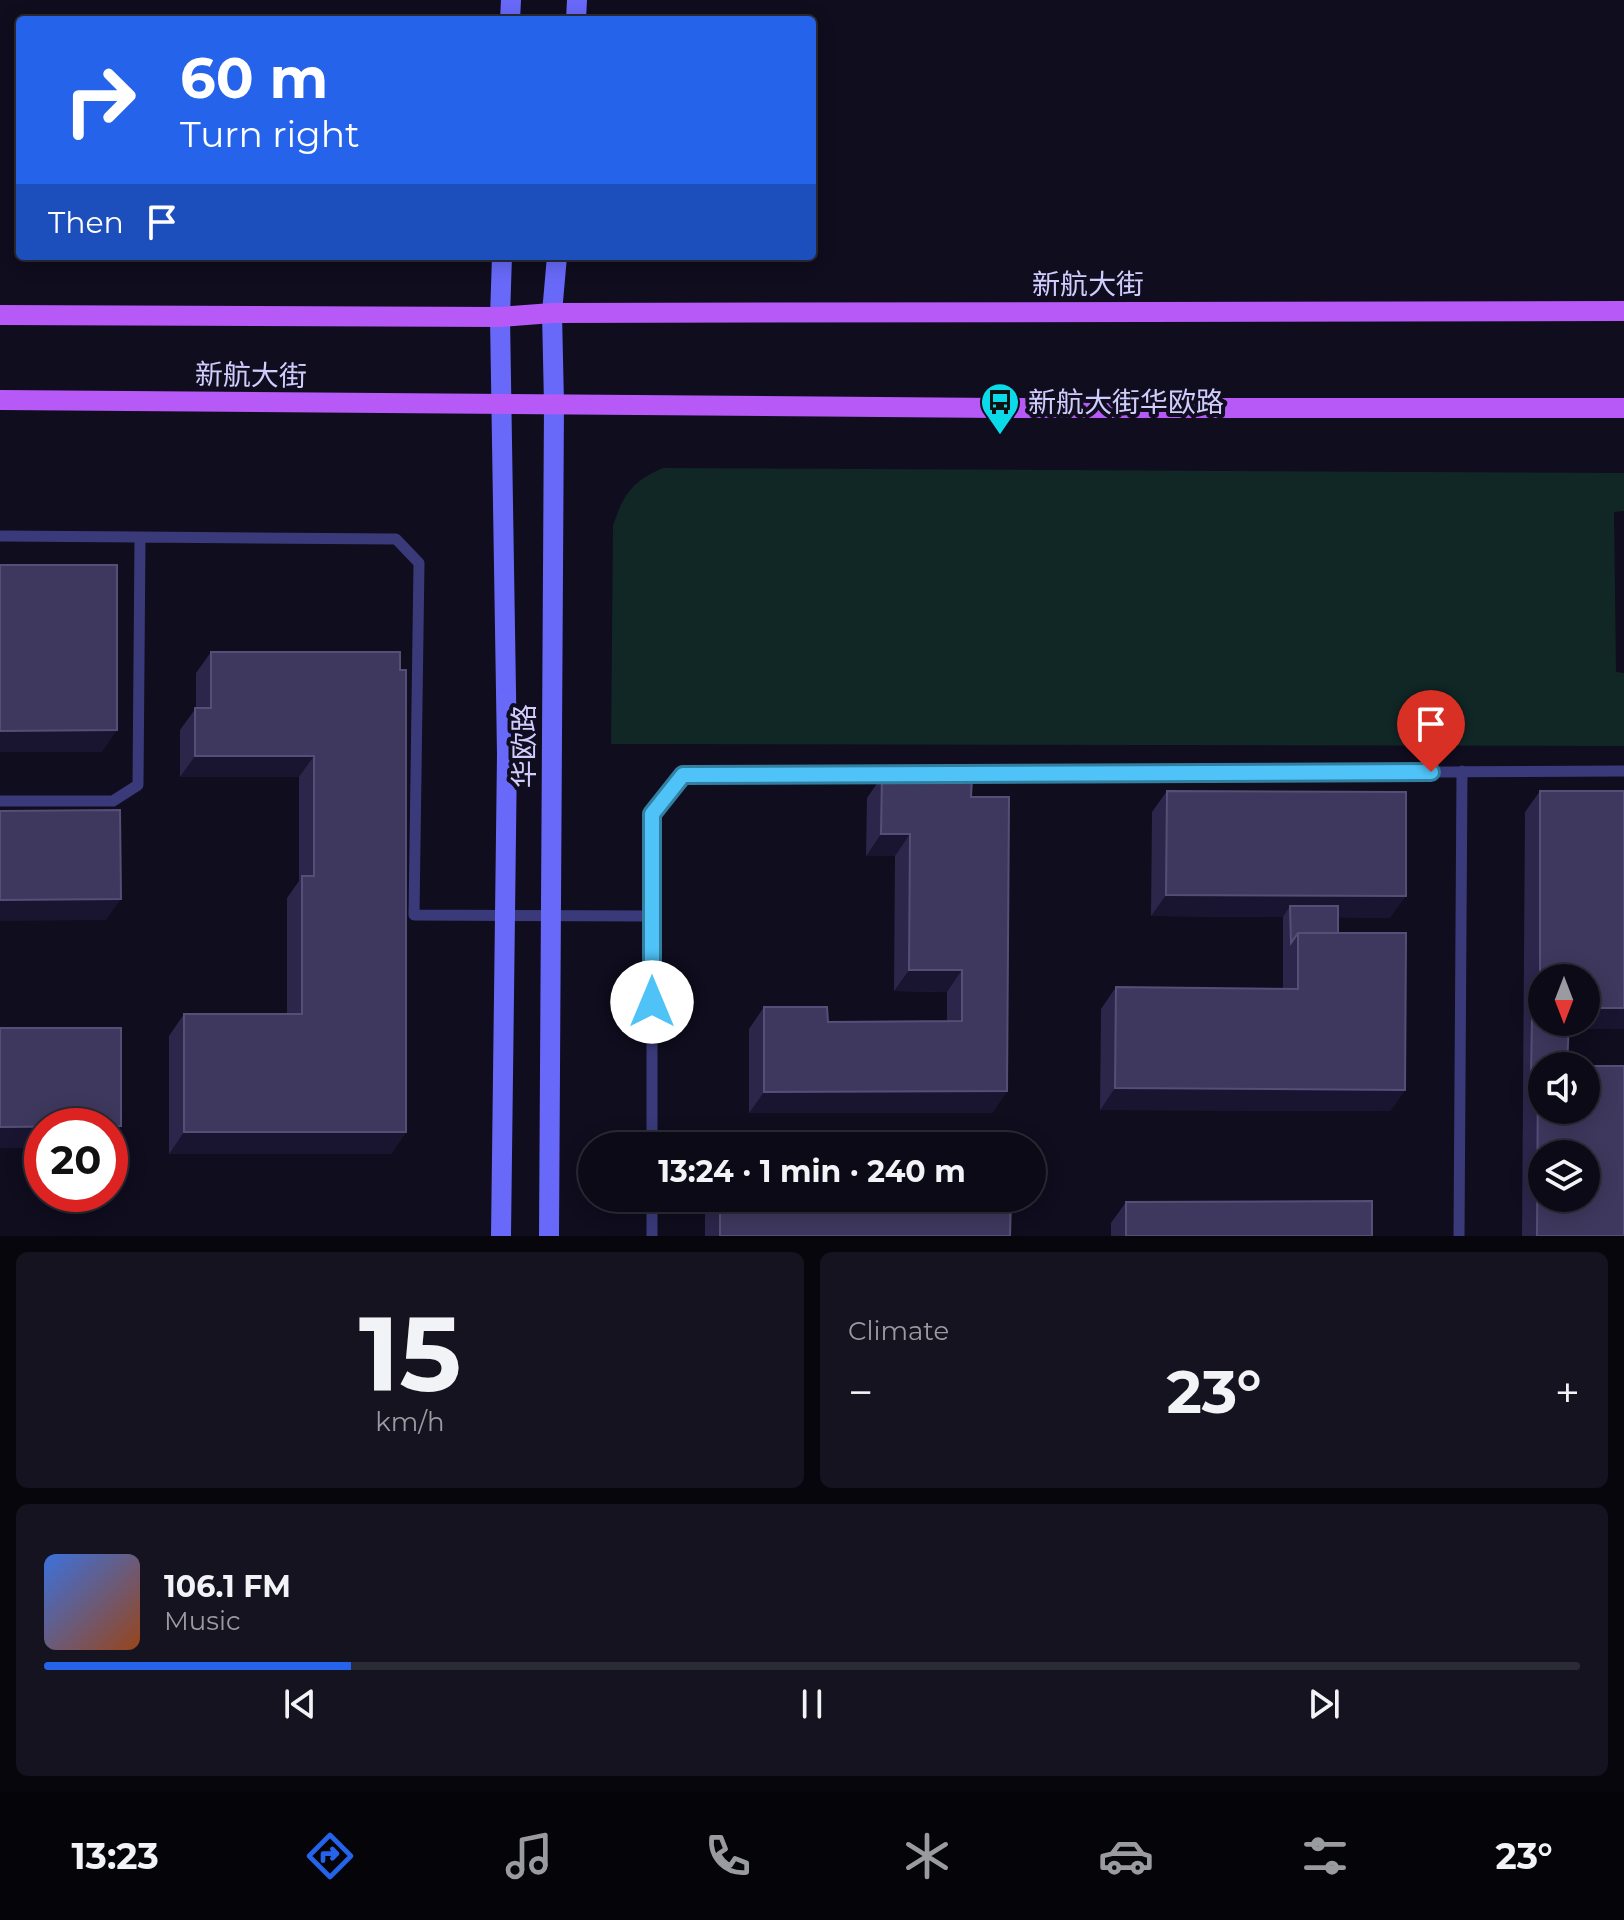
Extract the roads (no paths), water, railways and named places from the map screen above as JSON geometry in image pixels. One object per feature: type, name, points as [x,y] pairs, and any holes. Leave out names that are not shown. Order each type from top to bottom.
[{"type":"main road","name":"华欧路","points":[[501,1236],[507,754],[500,317],[502,260]]},
{"type":"main road","name":"华欧路","points":[[549,1236],[552,313],[557,260]]},
{"type":"main road","name":"新航大街","points":[[0,315],[500,317],[552,313],[1624,311]]},
{"type":"main road","name":"新航大街","points":[[0,400],[554,404]]},
{"type":"main road","points":[[554,404],[1624,408]]},
{"type":"lane","points":[[0,536],[396,539],[419,563],[414,915],[652,916]]},
{"type":"lane","points":[[0,801],[113,801],[138,785],[140,537]]},
{"type":"lane","points":[[1459,1236],[1462,771]]},
{"type":"lane","points":[[652,1132],[652,814],[683,775],[1624,771]]},
{"type":"lane","points":[[652,1212],[652,1236]]},
{"type":"place","name":"新航大街华欧路","points":[[1000,436]]}]
